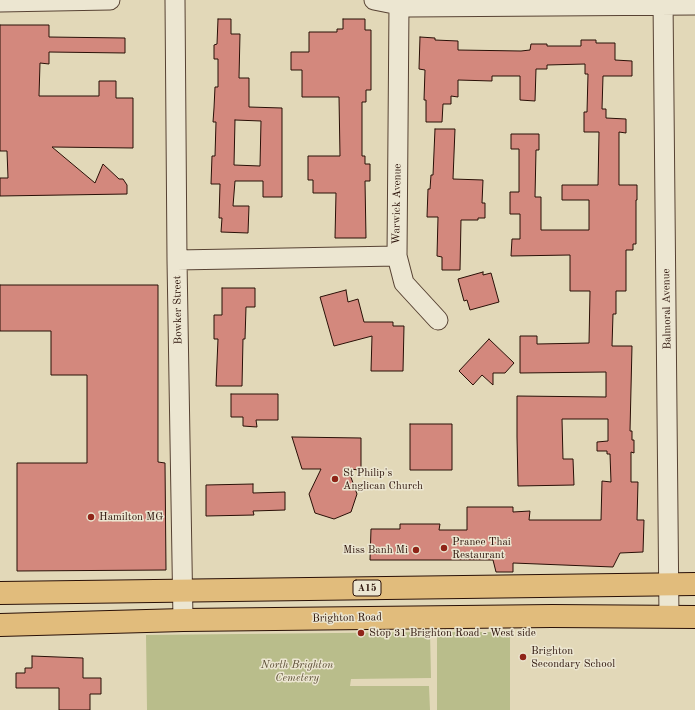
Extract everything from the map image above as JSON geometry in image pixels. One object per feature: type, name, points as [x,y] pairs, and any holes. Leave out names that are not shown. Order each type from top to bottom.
[{"type":"main road","name":"A15","points":[[0,594],[695,584]]},
{"type":"main road","name":"Brighton Road","points":[[0,625],[183,620],[552,616],[695,617]]},
{"type":"street","points":[[0,2],[110,0]]},
{"type":"street","name":"Bowker Street","points":[[175,0],[177,260],[183,620]]},
{"type":"street","points":[[374,0],[409,8],[663,3],[695,5]]},
{"type":"street","name":"Balmoral Avenue","points":[[663,3],[669,617]]},
{"type":"street","name":"Warwick Avenue","points":[[177,260],[397,256],[400,5]]},
{"type":"street","points":[[397,256],[404,283],[438,320]]},
{"type":"green space","name":"North Brighton Cemetery","points":[[430,632],[431,678],[351,679],[350,686],[429,686],[430,710],[147,710],[146,635]]},
{"type":"green space","points":[[437,632],[510,632],[510,710],[437,710]]},
{"type":"building","points":[[218,19],[231,19],[231,34],[240,34],[239,78],[249,78],[249,107],[282,108],[282,197],[263,197],[263,181],[235,181],[233,206],[249,206],[248,233],[221,232],[222,218],[219,218],[220,184],[211,184],[212,156],[215,156],[216,122],[213,122],[215,87],[218,87],[218,59],[214,59],[214,45],[217,44]],"holes":[[[235,120],[261,121],[260,166],[234,165]]]},
{"type":"building","points":[[343,19],[365,19],[365,30],[371,30],[371,90],[366,90],[366,102],[362,102],[362,156],[365,156],[365,164],[370,164],[370,181],[365,181],[366,238],[335,238],[336,193],[313,193],[313,180],[308,180],[308,156],[340,156],[339,97],[302,97],[302,70],[291,70],[291,52],[309,52],[309,32],[337,32],[337,29],[343,29]]},
{"type":"building","points":[[0,25],[49,25],[49,37],[125,38],[125,53],[49,52],[49,64],[40,63],[39,96],[99,96],[99,81],[116,81],[116,98],[133,98],[133,148],[52,147],[95,183],[103,164],[119,179],[123,179],[127,185],[127,194],[0,196],[0,178],[8,178],[7,151],[0,151]]},
{"type":"building","points":[[420,37],[435,38],[435,40],[458,41],[458,50],[521,51],[530,50],[531,44],[547,44],[547,46],[581,46],[581,40],[596,40],[596,43],[615,43],[615,60],[632,61],[632,76],[603,76],[602,109],[606,109],[606,118],[626,119],[626,133],[619,132],[619,185],[637,185],[636,244],[633,244],[633,250],[626,250],[626,291],[616,291],[616,314],[613,314],[612,346],[632,346],[630,431],[632,431],[632,440],[634,440],[634,453],[631,452],[631,482],[638,482],[637,520],[644,520],[643,552],[620,553],[613,567],[513,563],[513,572],[496,572],[493,560],[370,560],[371,529],[400,529],[400,524],[440,524],[439,530],[467,530],[467,507],[513,507],[513,512],[530,511],[529,520],[601,520],[602,481],[611,482],[610,454],[607,454],[607,451],[597,451],[597,442],[608,441],[608,419],[562,419],[563,459],[573,459],[574,485],[518,486],[517,396],[606,397],[606,372],[520,373],[520,336],[537,336],[537,344],[589,343],[590,291],[570,291],[570,255],[511,256],[512,239],[520,239],[520,214],[510,214],[510,192],[519,192],[519,149],[511,149],[511,134],[539,134],[539,150],[536,150],[535,197],[541,197],[541,230],[589,230],[589,200],[562,200],[562,185],[598,185],[599,132],[584,132],[584,112],[587,112],[588,74],[585,74],[585,64],[547,65],[547,69],[536,69],[535,101],[520,100],[520,76],[492,76],[492,81],[458,80],[458,97],[451,96],[451,104],[443,104],[442,122],[426,122],[426,100],[424,100],[425,70],[419,69]]},
{"type":"building","points":[[435,129],[455,129],[453,179],[483,180],[482,203],[485,203],[485,218],[478,218],[478,220],[461,220],[460,270],[442,270],[442,257],[437,256],[438,217],[427,217],[428,189],[430,189],[431,175],[433,175]]},
{"type":"building","points":[[483,272],[483,275],[491,273],[499,302],[470,310],[467,300],[464,301],[458,279]]},
{"type":"building","points":[[0,285],[158,285],[158,462],[165,463],[166,570],[17,571],[17,463],[87,463],[87,375],[51,375],[51,331],[0,331]]},
{"type":"building","points":[[222,288],[255,288],[255,307],[246,307],[245,339],[243,339],[242,386],[216,386],[218,339],[214,339],[214,315],[222,315]]},
{"type":"building","points":[[346,290],[348,302],[358,299],[364,322],[393,322],[393,326],[404,326],[403,371],[371,371],[372,336],[334,346],[320,297]]},
{"type":"building","points":[[489,339],[514,363],[505,373],[493,373],[493,385],[482,375],[473,385],[459,371]]},
{"type":"building","points":[[231,394],[278,394],[278,420],[256,420],[257,427],[243,426],[243,417],[231,417]]},
{"type":"building","points":[[410,424],[452,424],[452,470],[410,470]]},
{"type":"building","name":"St Philip's Anglican Church","points":[[292,437],[361,438],[361,470],[348,469],[357,494],[351,512],[334,519],[315,513],[309,494],[321,469],[302,469]]},
{"type":"building","points":[[253,484],[253,493],[285,492],[285,510],[253,511],[254,515],[206,516],[206,485]]},
{"type":"building","points":[[32,656],[83,658],[83,678],[101,678],[101,694],[90,694],[90,710],[59,710],[59,688],[16,688],[16,673],[25,673],[25,668],[32,668]]},
{"type":"place","name":"St Philip's Anglican Church","points":[[335,479]]},
{"type":"place","name":"Hamilton MG","points":[[91,517]]},
{"type":"place","name":"Pranee Thai Restaurant","points":[[444,548]]},
{"type":"place","name":"Miss Banh Mi","points":[[416,550]]},
{"type":"place","name":"Stop 31 Brighton Road - West side","points":[[361,633]]},
{"type":"place","name":"Brighton Secondary School","points":[[523,657]]}]
